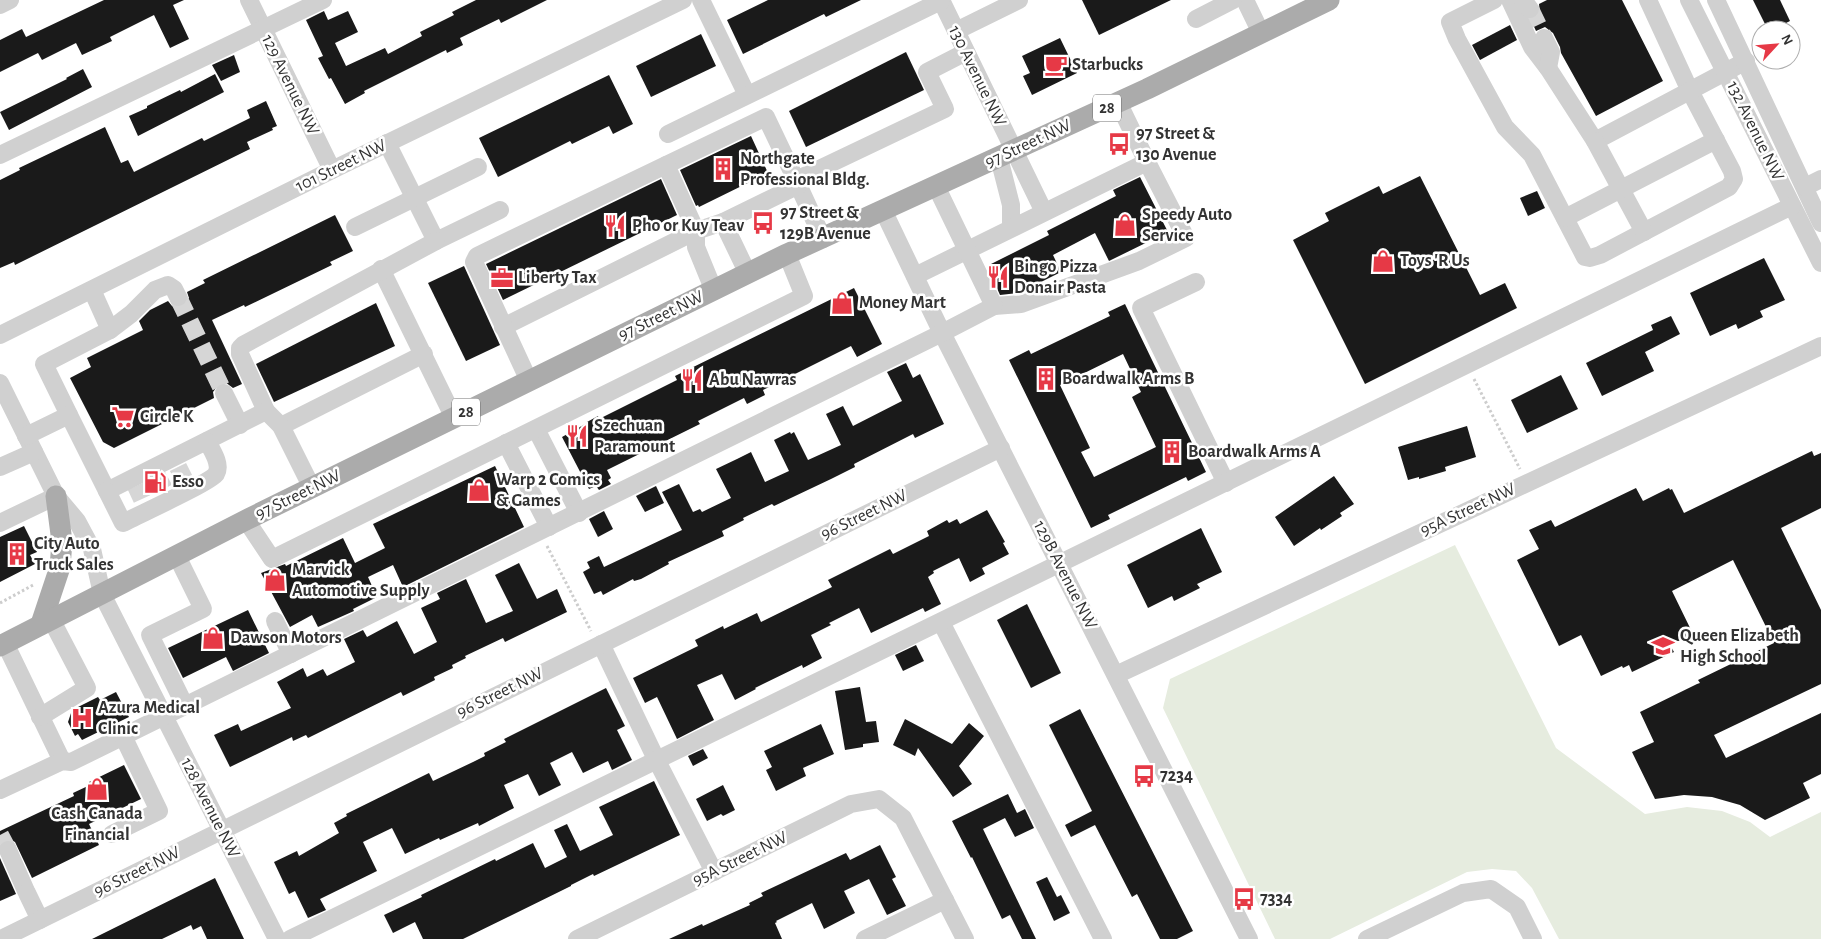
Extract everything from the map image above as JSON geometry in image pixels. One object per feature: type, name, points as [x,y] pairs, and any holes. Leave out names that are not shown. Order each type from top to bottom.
[{"type":"main road","name":"97 Street NW","points":[[2,644],[246,520],[787,254],[1006,155],[1329,0]]},
{"type":"main road","points":[[46,622],[60,567],[62,542],[56,496]]},
{"type":"street","points":[[0,5],[10,0]]},
{"type":"street","name":"129 Avenue NW","points":[[249,0],[332,170]]},
{"type":"street","points":[[0,155],[323,0]]},
{"type":"street","name":"101 Street NW","points":[[0,335],[332,170],[682,0]]},
{"type":"street","points":[[701,0],[747,95]]},
{"type":"street","points":[[668,134],[941,0]]},
{"type":"street","name":"130 Avenue NW","points":[[941,0],[966,52],[1006,155]]},
{"type":"street","points":[[956,31],[1019,0]]},
{"type":"street","points":[[1196,19],[1233,0]]},
{"type":"street","points":[[1246,0],[1262,33]]},
{"type":"street","points":[[1494,0],[1450,22],[1457,39],[1505,127],[1532,155],[1585,257],[1590,258],[1729,187],[1734,179],[1732,171],[1690,91],[1648,0]]},
{"type":"street","points":[[1510,0],[1532,46],[1596,141],[1644,232]]},
{"type":"street","name":"132 Avenue NW","points":[[1689,0],[1821,262]]},
{"type":"street","name":"132 Avenue NW","points":[[1716,0],[1821,223]]},
{"type":"street","points":[[1544,38],[1551,52],[1548,68]]},
{"type":"street","points":[[503,327],[696,231],[723,222],[945,109],[927,72],[966,52]]},
{"type":"street","points":[[1596,141],[1746,61]]},
{"type":"street","points":[[0,790],[62,761],[71,762],[544,530],[994,306],[1021,304],[1139,261],[1186,238],[1118,102]]},
{"type":"street","points":[[529,381],[474,262],[476,256],[766,117],[823,239]]},
{"type":"street","points":[[1565,218],[1716,140]]},
{"type":"street","points":[[387,143],[436,241]]},
{"type":"street","points":[[1006,155],[1044,212]]},
{"type":"street","points":[[1006,155],[1011,206],[1011,228]]},
{"type":"street","points":[[915,276],[1147,162]]},
{"type":"street","points":[[666,165],[696,231],[696,247],[714,291]]},
{"type":"street","points":[[355,227],[478,167]]},
{"type":"street","points":[[1805,187],[1821,179]]},
{"type":"street","points":[[936,186],[994,306]]},
{"type":"street","points":[[290,939],[1792,206]]},
{"type":"street","points":[[312,488],[280,426],[266,411],[240,354],[240,348],[243,344],[381,269],[500,210]]},
{"type":"street","name":"129B Avenue NW","points":[[883,210],[942,333],[1249,939]]},
{"type":"street","points":[[723,222],[748,274]]},
{"type":"street","points":[[246,520],[272,559],[804,296],[787,254]]},
{"type":"street","points":[[381,269],[454,418]]},
{"type":"street","points":[[1196,282],[1141,308],[1226,483]]},
{"type":"street","points":[[178,297],[174,289],[168,285],[155,290],[131,314],[110,330],[44,364],[122,523],[139,494],[181,473],[212,478],[217,473],[218,464],[207,441]]},
{"type":"street","points":[[92,290],[110,330]]},
{"type":"street","name":"95A Street NW","points":[[1116,675],[1821,346]]},
{"type":"street","points":[[280,426],[424,354]]},
{"type":"street","name":"128 Avenue NW","points":[[0,383],[56,496],[77,521],[92,549],[106,592],[129,647],[277,939]]},
{"type":"street","points":[[224,393],[240,425]]},
{"type":"street","points":[[106,491],[139,494],[181,473],[207,441],[266,411]]},
{"type":"street","points":[[0,467],[69,415]]},
{"type":"street","points":[[536,429],[579,512]]},
{"type":"street","points":[[506,443],[544,530]]},
{"type":"street","name":"96 Street NW","points":[[1,939],[1001,448]]},
{"type":"street","points":[[0,523],[56,496]]},
{"type":"street","points":[[129,647],[203,609],[177,556]]},
{"type":"street","points":[[275,621],[291,654]]},
{"type":"street","points":[[40,717],[87,688],[46,622]]},
{"type":"street","points":[[941,622],[1103,939]]},
{"type":"street","points":[[150,635],[185,706]]},
{"type":"street","points":[[2,644],[62,761]]},
{"type":"street","points":[[601,644],[656,760],[714,872]]},
{"type":"street","points":[[112,834],[159,811],[123,736]]},
{"type":"street","name":"95A Street NW","points":[[577,939],[851,804],[879,800],[903,818],[945,900]]},
{"type":"street","points":[[8,850],[40,920]]},
{"type":"street","points":[[1368,939],[1390,934],[1463,893],[1492,889],[1517,907],[1533,939]]},
{"type":"street","points":[[865,939],[945,900],[965,939]]},
{"type":"path","points":[[1467,365],[1527,483]]},
{"type":"path","points":[[544,530],[591,631],[601,644]]},
{"type":"path","points":[[0,603],[40,580]]},
{"type":"shaded area","points":[[1455,545],[1556,748],[1645,814],[1687,807],[1722,811],[1750,822],[1770,837],[1821,812],[1821,939],[1559,939],[1532,888],[1516,871],[1492,869],[1467,872],[1330,939],[1275,939],[1163,708],[1170,679]]},
{"type":"building","points":[[104,0],[184,0],[173,5],[189,39],[170,48],[154,15],[110,37],[112,41],[82,55],[76,43],[42,60],[38,53],[0,72],[0,40],[22,29],[26,37]]},
{"type":"building","points":[[476,0],[547,0],[501,23],[499,19],[460,38],[463,45],[447,53],[446,50],[364,91],[365,93],[345,104],[318,58],[323,56],[306,20],[324,11],[328,20],[348,11],[358,32],[335,43],[346,66],[385,48],[388,54],[422,36],[420,32],[454,15],[452,12]]},
{"type":"building","points":[[768,0],[861,0],[826,17],[824,14],[743,54],[727,20]]},
{"type":"building","points":[[1082,0],[1171,0],[1099,35]]},
{"type":"building","points":[[1547,0],[1622,0],[1663,81],[1596,116],[1561,53],[1553,33],[1545,27],[1536,31],[1531,20],[1540,13],[1539,4]]},
{"type":"building","points":[[1753,0],[1780,0],[1790,20],[1763,20]]},
{"type":"building","points":[[1510,25],[1517,40],[1480,60],[1472,45]]},
{"type":"building","points":[[701,34],[716,66],[651,97],[636,66]]},
{"type":"building","name":"Starbucks","points":[[1060,38],[1077,73],[1032,95],[1023,76],[1030,73],[1022,56]]},
{"type":"building","points":[[906,52],[924,90],[806,147],[789,111]]},
{"type":"building","points":[[234,55],[240,72],[221,81],[212,65]]},
{"type":"building","points":[[83,69],[92,87],[9,130],[0,112],[67,79]]},
{"type":"building","points":[[215,74],[224,92],[138,136],[129,116]]},
{"type":"building","points":[[609,75],[633,124],[613,134],[609,126],[572,144],[570,141],[498,177],[479,138]]},
{"type":"building","points":[[266,101],[277,126],[272,128],[273,130],[247,142],[250,149],[15,265],[14,262],[0,268],[0,180],[20,170],[19,168],[105,127],[121,163],[128,160],[134,172],[202,138],[204,141],[250,118],[247,110]]},
{"type":"building","name":"Northgate Professional Bldg.","points":[[751,136],[768,173],[699,207],[698,205],[696,206],[680,170]]},
{"type":"building","name":"Toys 'R Us","points":[[1420,176],[1480,295],[1505,283],[1517,308],[1365,384],[1293,240],[1329,221],[1325,213],[1379,186],[1383,194]]},
{"type":"building","points":[[1140,177],[1168,232],[1109,261],[1095,233],[1053,255],[1061,272],[1019,293],[1000,295],[987,266],[1049,235],[1047,231],[1116,196],[1113,190]]},
{"type":"building","points":[[661,179],[677,215],[503,300],[486,264]]},
{"type":"building","points":[[1537,191],[1545,208],[1528,216],[1520,198]]},
{"type":"building","points":[[335,215],[353,251],[330,262],[332,265],[245,307],[244,305],[212,320],[242,384],[233,388],[225,382],[219,384],[213,392],[214,398],[114,448],[103,442],[70,378],[91,367],[87,358],[143,330],[139,321],[150,310],[168,301],[177,308],[183,306],[189,298],[187,292],[205,283],[203,280]]},
{"type":"building","points":[[1764,258],[1785,300],[1760,311],[1763,317],[1738,329],[1736,324],[1710,336],[1690,293]]},
{"type":"building","points":[[464,266],[500,345],[466,361],[428,283]]},
{"type":"building","points":[[854,288],[882,344],[857,357],[851,346],[763,390],[765,395],[747,404],[744,398],[698,421],[700,424],[607,470],[611,478],[608,480],[611,484],[599,490],[596,486],[589,489],[562,437],[598,416],[599,419],[677,380],[675,376]]},
{"type":"building","points":[[376,303],[395,346],[274,402],[256,364]]},
{"type":"building","points":[[1125,304],[1206,472],[1188,481],[1186,477],[1108,515],[1110,519],[1091,528],[1009,360],[1029,350],[1031,354],[1110,316],[1108,312]],"holes":[[[1123,354],[1141,392],[1132,397],[1156,447],[1094,477],[1081,452],[1090,448],[1060,385]]]},
{"type":"building","points":[[1671,316],[1680,334],[1645,352],[1654,371],[1602,396],[1586,363],[1653,330],[1651,325]]},
{"type":"building","points":[[906,363],[913,378],[920,374],[944,424],[915,438],[913,434],[854,464],[855,467],[831,479],[774,506],[772,504],[743,518],[744,520],[722,531],[724,536],[668,562],[669,564],[641,579],[634,581],[633,579],[603,595],[601,591],[594,594],[583,572],[590,568],[587,562],[599,556],[604,567],[682,530],[662,492],[679,484],[693,512],[700,509],[702,512],[731,498],[716,469],[751,452],[765,482],[789,471],[774,440],[790,432],[791,434],[794,432],[808,460],[841,445],[826,414],[843,406],[853,426],[902,401],[887,372]]},
{"type":"building","points":[[1561,375],[1578,409],[1527,433],[1511,400]]},
{"type":"building","points":[[1467,426],[1476,457],[1445,467],[1446,471],[1419,479],[1419,477],[1408,480],[1398,447]]},
{"type":"building","points":[[1812,451],[1814,456],[1821,453],[1821,508],[1781,528],[1821,610],[1821,684],[1714,735],[1726,758],[1821,713],[1821,774],[1803,783],[1810,798],[1765,820],[1740,805],[1712,797],[1684,795],[1655,799],[1632,752],[1654,742],[1640,712],[1700,683],[1698,680],[1774,643],[1733,560],[1672,591],[1693,634],[1670,645],[1674,652],[1632,672],[1629,665],[1623,668],[1622,666],[1601,676],[1581,635],[1559,646],[1517,560],[1539,549],[1529,530],[1551,520],[1555,527],[1636,488],[1643,501],[1669,488],[1670,490],[1672,489],[1684,513]]},
{"type":"building","points":[[495,466],[524,527],[403,587],[393,565],[368,577],[377,597],[353,609],[354,611],[318,627],[312,615],[290,627],[261,573],[285,564],[286,566],[343,538],[355,563],[385,548],[373,524]]},
{"type":"building","points":[[1334,476],[1354,504],[1340,513],[1342,516],[1294,546],[1275,517]]},
{"type":"building","points":[[656,486],[664,503],[645,512],[636,496]]},
{"type":"building","points":[[987,510],[1005,542],[1003,543],[1009,554],[982,568],[985,574],[970,582],[959,558],[933,571],[934,573],[928,577],[941,604],[925,612],[923,608],[871,633],[859,608],[829,623],[831,625],[811,635],[822,658],[803,668],[802,665],[735,700],[722,674],[697,685],[714,720],[677,739],[657,697],[645,703],[633,678],[698,646],[695,640],[723,626],[724,629],[757,613],[761,622],[832,587],[828,580],[890,549],[893,554],[929,536],[927,531],[947,520],[949,523],[957,519],[960,524]]},
{"type":"building","points":[[604,511],[613,529],[598,537],[589,519]]},
{"type":"building","name":"City Auto Truck Sales","points":[[24,526],[37,552],[30,555],[35,564],[0,582],[0,537]]},
{"type":"building","points":[[1201,528],[1222,572],[1197,584],[1200,588],[1174,601],[1172,596],[1148,608],[1127,565]]},
{"type":"building","points":[[519,563],[537,599],[557,589],[567,612],[505,642],[503,638],[465,656],[466,658],[452,665],[453,668],[434,677],[435,680],[403,696],[401,692],[308,738],[306,735],[293,741],[292,737],[230,767],[214,735],[238,724],[241,731],[291,708],[277,682],[303,668],[307,677],[323,669],[327,676],[355,662],[344,639],[363,630],[367,637],[397,621],[414,654],[437,642],[421,608],[440,599],[437,593],[466,579],[486,623],[513,611],[495,575]]},
{"type":"building","points":[[1027,604],[1061,673],[1031,688],[997,620]]},
{"type":"building","points":[[248,610],[269,653],[233,671],[226,657],[183,678],[168,648]]},
{"type":"building","points":[[916,645],[924,661],[903,671],[895,655]]},
{"type":"building","points":[[860,687],[866,722],[876,721],[879,742],[863,744],[863,747],[845,750],[835,691]]},
{"type":"building","points":[[606,688],[625,726],[617,730],[632,760],[612,770],[608,761],[583,773],[572,752],[550,763],[561,785],[539,796],[528,774],[504,785],[514,808],[479,826],[478,823],[405,854],[392,828],[363,842],[377,871],[320,899],[326,910],[308,918],[295,891],[289,894],[274,862],[297,851],[299,856],[339,833],[334,823],[347,816],[346,814],[429,773],[433,781],[473,762],[485,756],[484,753],[506,742],[504,739]]},
{"type":"building","points":[[116,692],[129,717],[82,740],[78,734],[75,736],[68,722],[72,710],[98,697],[100,700]]},
{"type":"building","points":[[1080,709],[1193,931],[1177,939],[1160,939],[1137,894],[1132,897],[1095,825],[1071,837],[1065,825],[1092,811],[1049,725]]},
{"type":"building","points":[[905,719],[952,744],[969,723],[984,736],[959,766],[972,784],[953,797],[918,748],[915,756],[893,745]]},
{"type":"building","points":[[821,724],[834,754],[803,768],[806,776],[776,791],[766,770],[772,767],[764,751]]},
{"type":"building","points":[[703,749],[708,758],[693,766],[688,756]]},
{"type":"building","points":[[124,765],[141,799],[89,824],[99,845],[32,878],[15,842],[9,839],[0,843],[0,831],[74,796],[73,793],[90,785],[89,782]]},
{"type":"building","points":[[654,781],[680,835],[594,876],[593,874],[463,939],[423,939],[415,922],[393,933],[384,915],[495,859],[496,861],[533,843],[545,868],[567,857],[554,830],[567,824],[580,851],[613,835],[599,807]]},
{"type":"building","points":[[723,785],[735,810],[707,821],[696,799]]},
{"type":"building","points":[[1008,794],[1017,813],[1025,809],[1034,828],[1015,837],[1005,818],[983,829],[1036,939],[1022,939],[1010,915],[1002,919],[952,821]]},
{"type":"building","points":[[880,845],[896,877],[892,879],[906,906],[887,915],[869,879],[844,891],[855,913],[824,929],[812,903],[776,921],[775,923],[782,939],[669,939],[750,905],[749,903],[763,896],[761,893],[846,853],[850,860]]},
{"type":"building","points":[[0,858],[16,894],[0,901]]},
{"type":"building","points":[[1047,877],[1057,897],[1061,895],[1070,913],[1054,921],[1036,882]]},
{"type":"building","points":[[215,878],[244,939],[207,939],[201,926],[193,930],[191,925],[162,939],[92,939]]},
{"type":"tunnel","points":[[1530,9],[1544,38]]},
{"type":"tunnel","points":[[178,297],[224,393]]},
{"type":"tunnel","points":[[178,467],[184,479]]},
{"type":"tunnel","points":[[157,476],[164,489]]},
{"type":"tunnel","points":[[136,486],[142,499]]},
{"type":"tunnel","points":[[0,835],[8,850]]},
{"type":"place","name":"Starbucks","points":[[1056,65]]},
{"type":"place","name":"97 Street & 130 Avenue","points":[[1119,144]]},
{"type":"place","name":"Northgate Professional Bldg.","points":[[723,169]]},
{"type":"place","name":"97 Street & 129B Avenue","points":[[763,223]]},
{"type":"place","name":"Speedy Auto Service","points":[[1125,225]]},
{"type":"place","name":"Pho or Kuy Teav","points":[[615,226]]},
{"type":"place","name":"Toys 'R Us","points":[[1383,261]]},
{"type":"place","name":"Bingo Pizza Donair Pasta","points":[[998,277]]},
{"type":"place","name":"Liberty Tax","points":[[502,278]]},
{"type":"place","name":"Money Mart","points":[[842,303]]},
{"type":"place","name":"Boardwalk Arms B","points":[[1046,379]]},
{"type":"place","name":"Abu Nawras","points":[[692,380]]},
{"type":"place","name":"Circle K","points":[[123,417]]},
{"type":"place","name":"Szechuan Paramount","points":[[577,436]]},
{"type":"place","name":"Boardwalk Arms A","points":[[1172,452]]},
{"type":"place","name":"Esso","points":[[155,482]]},
{"type":"place","name":"Warp 2 Comics & Games","points":[[479,490]]},
{"type":"place","name":"City Auto Truck Sales","points":[[17,554]]},
{"type":"place","name":"Marvick Automotive Supply","points":[[275,580]]},
{"type":"place","name":"Dawson Motors","points":[[213,638]]},
{"type":"place","name":"Queen Elizabeth High School","points":[[1663,646]]},
{"type":"place","name":"Azura Medical Clinic","points":[[82,718]]},
{"type":"place","name":"7234","points":[[1144,776]]},
{"type":"place","name":"Cash Canada Financial","points":[[97,789]]},
{"type":"place","name":"7334","points":[[1244,899]]}]
